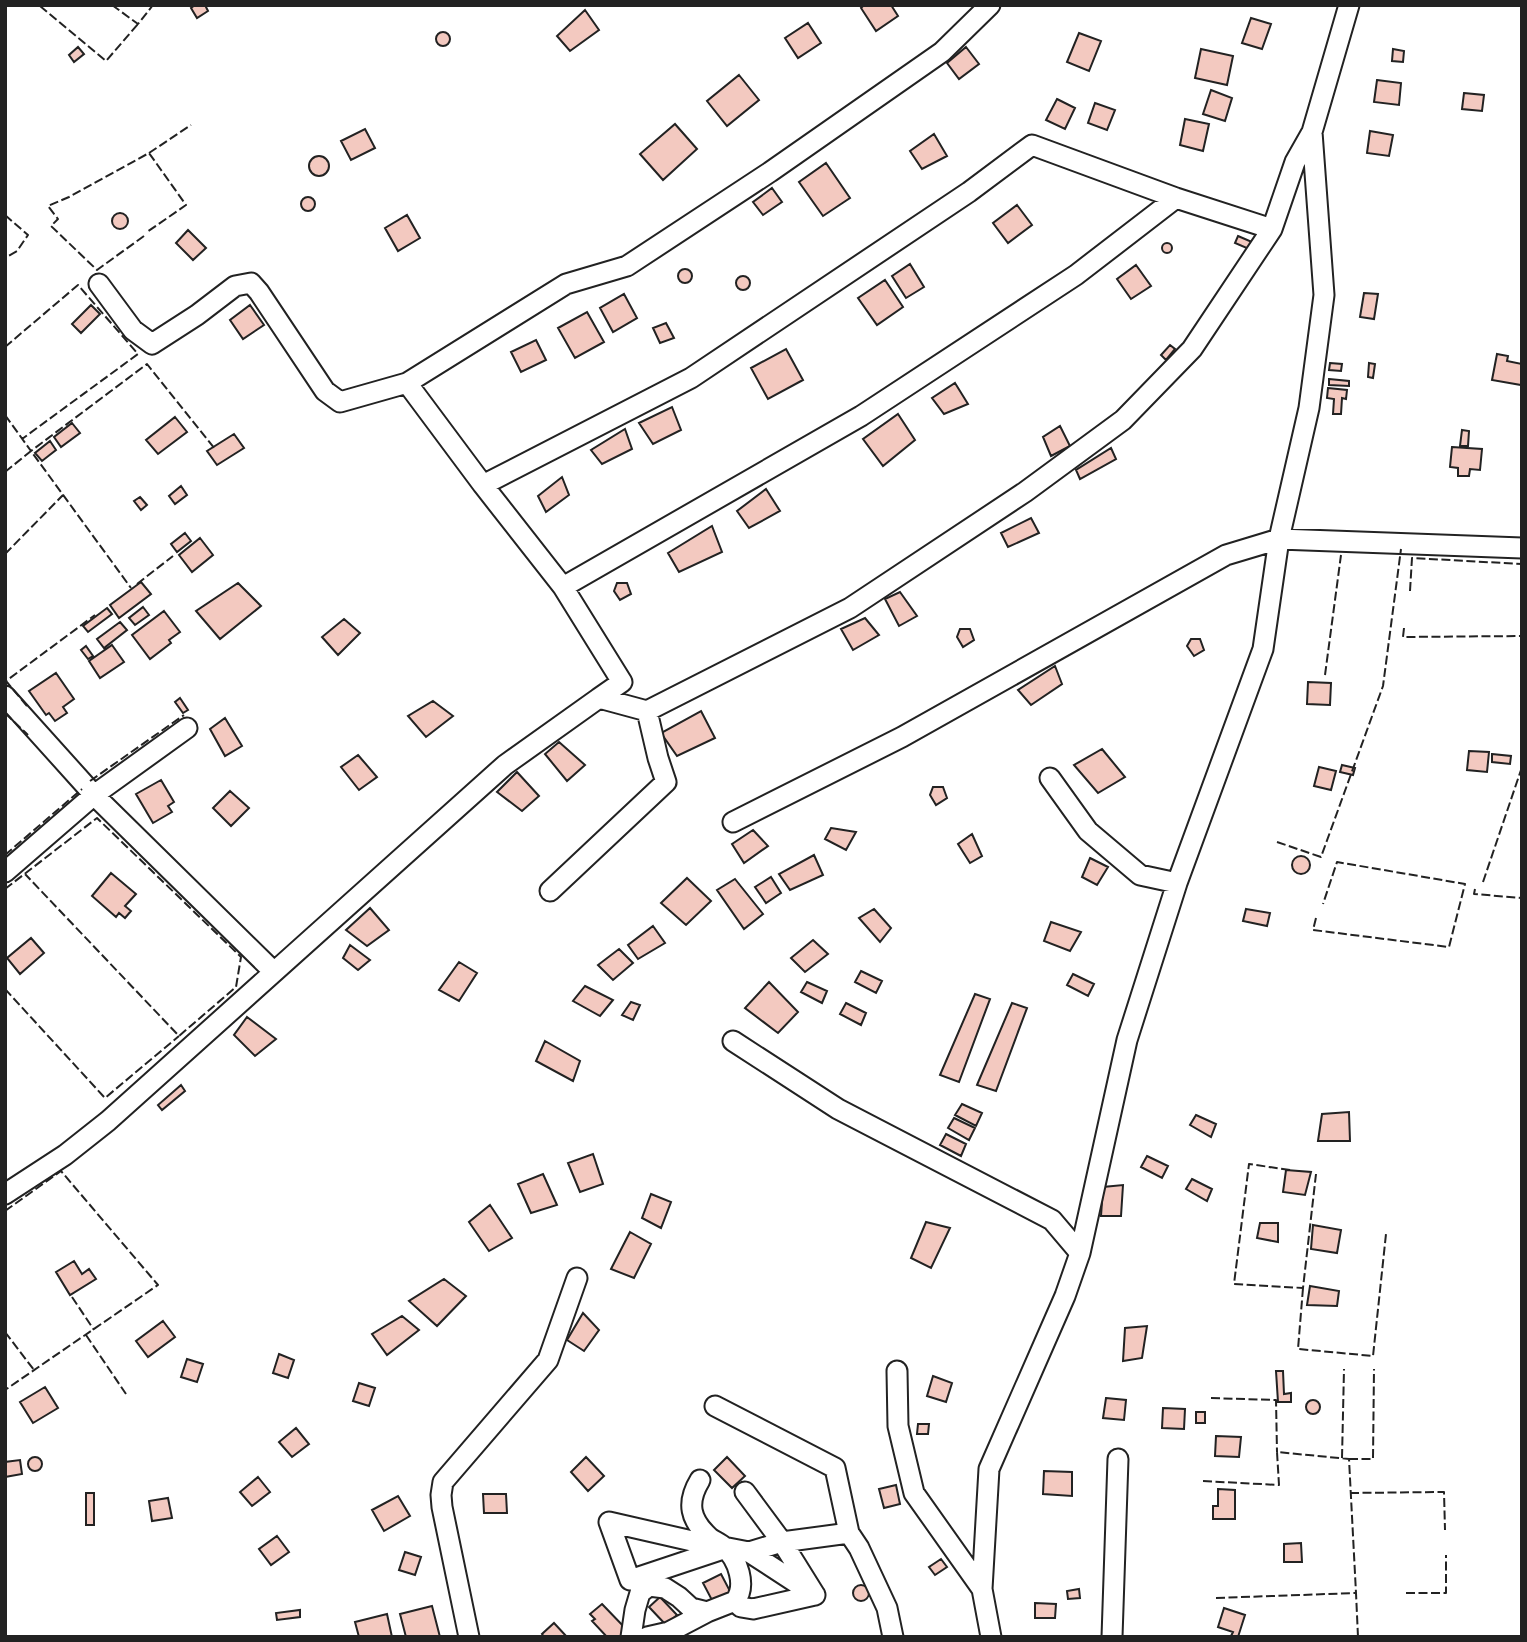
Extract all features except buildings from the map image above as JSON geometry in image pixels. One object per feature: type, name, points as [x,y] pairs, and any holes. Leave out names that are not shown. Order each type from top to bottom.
[{"type":"street","points":[[99,284],[133,330],[152,344],[197,316],[235,286],[251,283],[325,391],[340,402],[407,383],[566,284],[626,267],[770,172],[942,52],[990,5]]},
{"type":"street","points":[[599,698],[647,711],[849,608],[1025,492],[1123,420],[1192,349],[1272,229],[1295,162],[1312,132],[1349,5]]},
{"type":"street","points":[[991,1637],[982,1589],[989,1469],[1065,1296],[1080,1253],[1127,1040],[1177,883],[1263,649],[1279,539],[1309,408],[1324,295],[1312,132]]},
{"type":"street","points":[[483,485],[691,378],[969,192],[1032,145],[1176,198],[1272,229]]},
{"type":"street","points":[[563,587],[861,416],[1076,275],[1176,198]]},
{"type":"street","points":[[5,1194],[108,1121],[505,765],[622,682],[563,587],[407,383]]},
{"type":"street","points":[[733,822],[902,737],[1226,555],[1279,539],[1522,548]]},
{"type":"street","points":[[5,696],[94,795],[273,971]]},
{"type":"street","points":[[550,891],[666,782],[647,711]]},
{"type":"street","points":[[5,872],[94,795],[187,728]]},
{"type":"street","points":[[1051,778],[1088,831],[1140,874],[1177,883]]},
{"type":"street","points":[[733,1041],[838,1109],[1052,1220],[1080,1253]]},
{"type":"street","points":[[1080,1193],[1080,1253]]},
{"type":"street","points":[[469,1637],[442,1507],[443,1482],[548,1360],[577,1278]]},
{"type":"street","points":[[897,1371],[898,1426],[915,1493],[982,1589]]},
{"type":"street","points":[[715,1406],[835,1468],[849,1533],[859,1548],[887,1608],[893,1637]]},
{"type":"street","points":[[1112,1637],[1118,1459]]},
{"type":"street","points":[[648,1637],[670,1632],[707,1612],[735,1601],[741,1594],[741,1578],[734,1561],[726,1548],[710,1537],[697,1522],[691,1507],[692,1493],[700,1480]]},
{"type":"street","points":[[745,1492],[782,1542],[815,1595]]},
{"type":"street","points":[[726,1548],[630,1580],[609,1522],[749,1552],[815,1595]]},
{"type":"street","points":[[749,1552],[782,1542],[849,1533]]},
{"type":"street","points":[[631,1637],[640,1593],[649,1586],[665,1588],[691,1608],[707,1612]]},
{"type":"street","points":[[735,1601],[741,1607],[753,1609],[815,1595]]},
{"type":"fence","points":[[112,5],[138,24],[153,5]]},
{"type":"fence","points":[[40,6],[106,61],[138,24]]},
{"type":"fence","points":[[149,153],[191,125]]},
{"type":"fence","points":[[144,236],[97,270],[51,226],[58,219],[48,206],[149,153],[186,205],[147,232]]},
{"type":"fence","points":[[5,215],[28,235],[17,251],[5,258]]},
{"type":"fence","points":[[5,347],[78,285],[138,354],[22,439]]},
{"type":"fence","points":[[5,415],[31,451],[147,364],[215,449]]},
{"type":"fence","points":[[5,472],[31,451],[131,588]]},
{"type":"fence","points":[[5,554],[63,495]]},
{"type":"fence","points":[[1277,842],[1321,857],[1383,686],[1401,549]]},
{"type":"fence","points":[[1325,675],[1341,555]]},
{"type":"fence","points":[[137,584],[173,556]]},
{"type":"fence","points":[[1410,591],[1412,558],[1522,564]]},
{"type":"fence","points":[[27,706],[6,681],[95,615]]},
{"type":"fence","points":[[1404,628],[1403,637],[1522,636]]},
{"type":"fence","points":[[5,713],[28,735]]},
{"type":"fence","points":[[90,781],[184,715]]},
{"type":"fence","points":[[1483,882],[1522,767]]},
{"type":"fence","points":[[5,855],[82,789]]},
{"type":"fence","points":[[5,889],[97,818],[241,957],[236,987],[179,1036],[25,874]]},
{"type":"fence","points":[[1316,918],[1313,930],[1449,947],[1465,884],[1337,862],[1323,904]]},
{"type":"fence","points":[[1475,889],[1474,894],[1522,898]]},
{"type":"fence","points":[[5,989],[105,1098],[179,1036]]},
{"type":"fence","points":[[1290,1170],[1249,1164],[1234,1284],[1303,1288],[1316,1174]]},
{"type":"fence","points":[[5,1211],[61,1171],[158,1285],[5,1390]]},
{"type":"fence","points":[[1303,1288],[1298,1349],[1373,1356],[1386,1234]]},
{"type":"fence","points":[[72,1297],[94,1330]]},
{"type":"fence","points":[[5,1332],[34,1370]]},
{"type":"fence","points":[[86,1335],[126,1394]]},
{"type":"fence","points":[[1342,1458],[1344,1369]]},
{"type":"fence","points":[[1349,1459],[1373,1459],[1374,1369]]},
{"type":"fence","points":[[1211,1398],[1276,1400],[1277,1452]]},
{"type":"fence","points":[[1203,1481],[1279,1485],[1277,1452],[1349,1459],[1356,1593]]},
{"type":"fence","points":[[1350,1493],[1444,1492],[1445,1530]]},
{"type":"fence","points":[[1406,1593],[1446,1593],[1446,1555]]},
{"type":"fence","points":[[1216,1598],[1356,1593],[1358,1637]]}]
